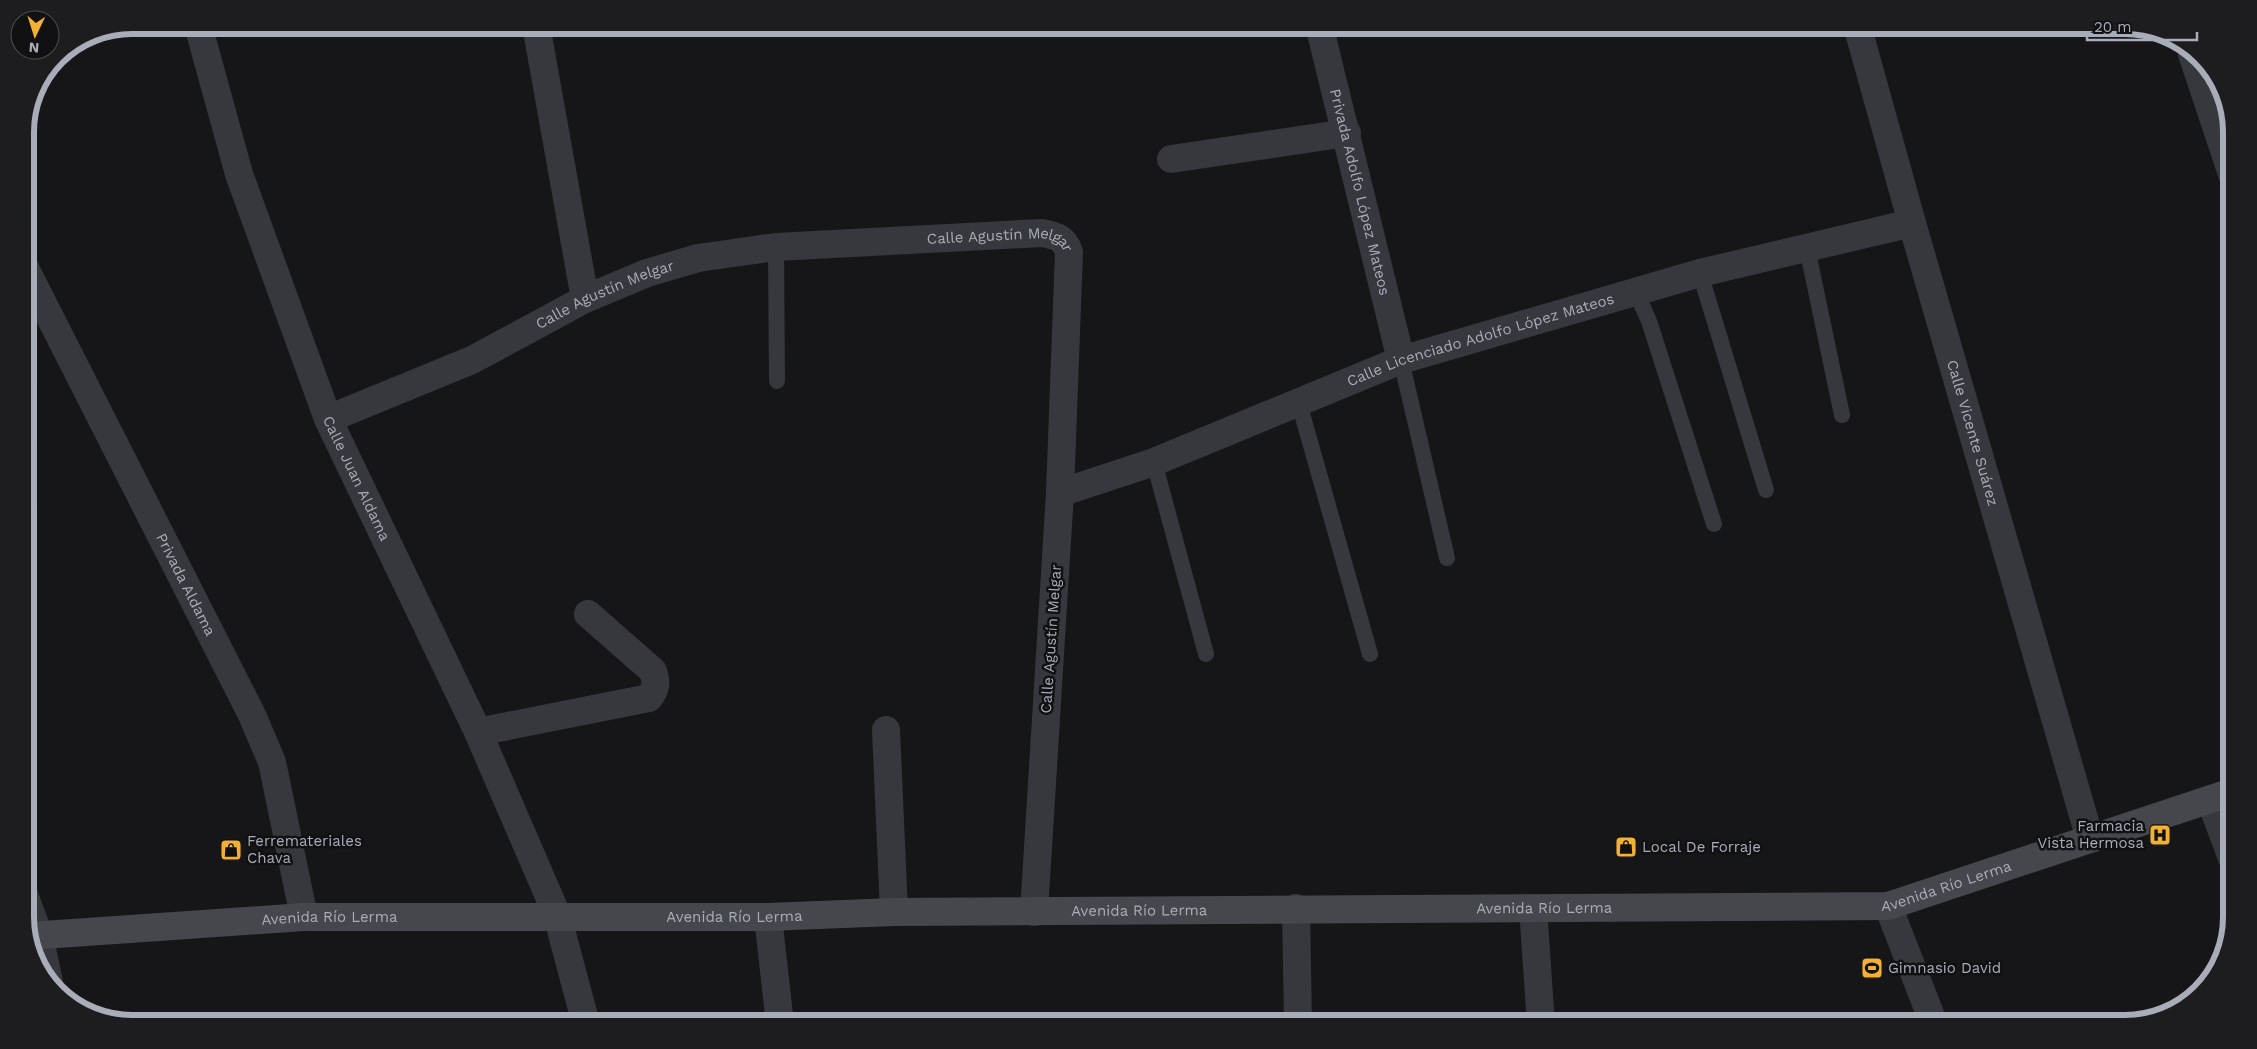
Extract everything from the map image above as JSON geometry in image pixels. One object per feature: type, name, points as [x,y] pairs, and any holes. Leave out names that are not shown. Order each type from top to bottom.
[{"type":"main road","name":"Avenida Río Lerma","points":[[36,936],[304,917],[557,915],[768,917],[894,912],[1296,908],[1888,906],[2221,796]]},
{"type":"street","name":"Calle Juan Aldama","points":[[200,34],[239,174],[328,419],[478,732],[557,915],[584,1015]]},
{"type":"street","points":[[538,34],[585,299]]},
{"type":"street","name":"Privada Adolfo López Mateos","points":[[1321,34],[1401,360]]},
{"type":"street","name":"Calle Vicente Suárez","points":[[1860,34],[1912,223],[2090,839]]},
{"type":"street","points":[[2195,63],[2223,147]]},
{"type":"street","points":[[1171,158],[1347,134]]},
{"type":"street","name":"Calle Licenciado Adolfo López Mateos","points":[[1060,493],[1154,462],[1401,360],[1700,273],[1912,223]]},
{"type":"street","name":"Calle Agustín Melgar","points":[[328,419],[472,360],[585,299],[646,272],[698,258],[776,247],[1042,233],[1059,236],[1066,243],[1069,252],[1060,493],[1034,912]]},
{"type":"street","name":"Privada Aldama","points":[[34,286],[252,715],[272,762],[304,917]]},
{"type":"street","points":[[478,732],[649,698],[655,690],[656,680],[653,671],[588,614]]},
{"type":"street","points":[[886,730],[894,912]]},
{"type":"street","points":[[1888,906],[1930,1015]]},
{"type":"street","points":[[1296,908],[1298,1015]]},
{"type":"street","points":[[1533,908],[1540,1015]]},
{"type":"street","points":[[768,917],[779,1015]]},
{"type":"lane","points":[[776,247],[777,381]]},
{"type":"lane","points":[[1808,248],[1842,415]]},
{"type":"lane","points":[[1700,273],[1766,490]]},
{"type":"lane","points":[[1636,292],[1650,321],[1714,524]]},
{"type":"lane","points":[[1401,360],[1448,558]]},
{"type":"lane","points":[[1299,403],[1370,654]]},
{"type":"lane","points":[[1154,462],[1206,654]]},
{"type":"place","name":"Farmacia Vista Hermosa","points":[[2160,835]]},
{"type":"place","name":"Local De Forraje","points":[[1626,847]]},
{"type":"place","name":"Ferremateriales Chava","points":[[231,850]]},
{"type":"place","name":"Gimnasio David","points":[[1872,968]]}]
